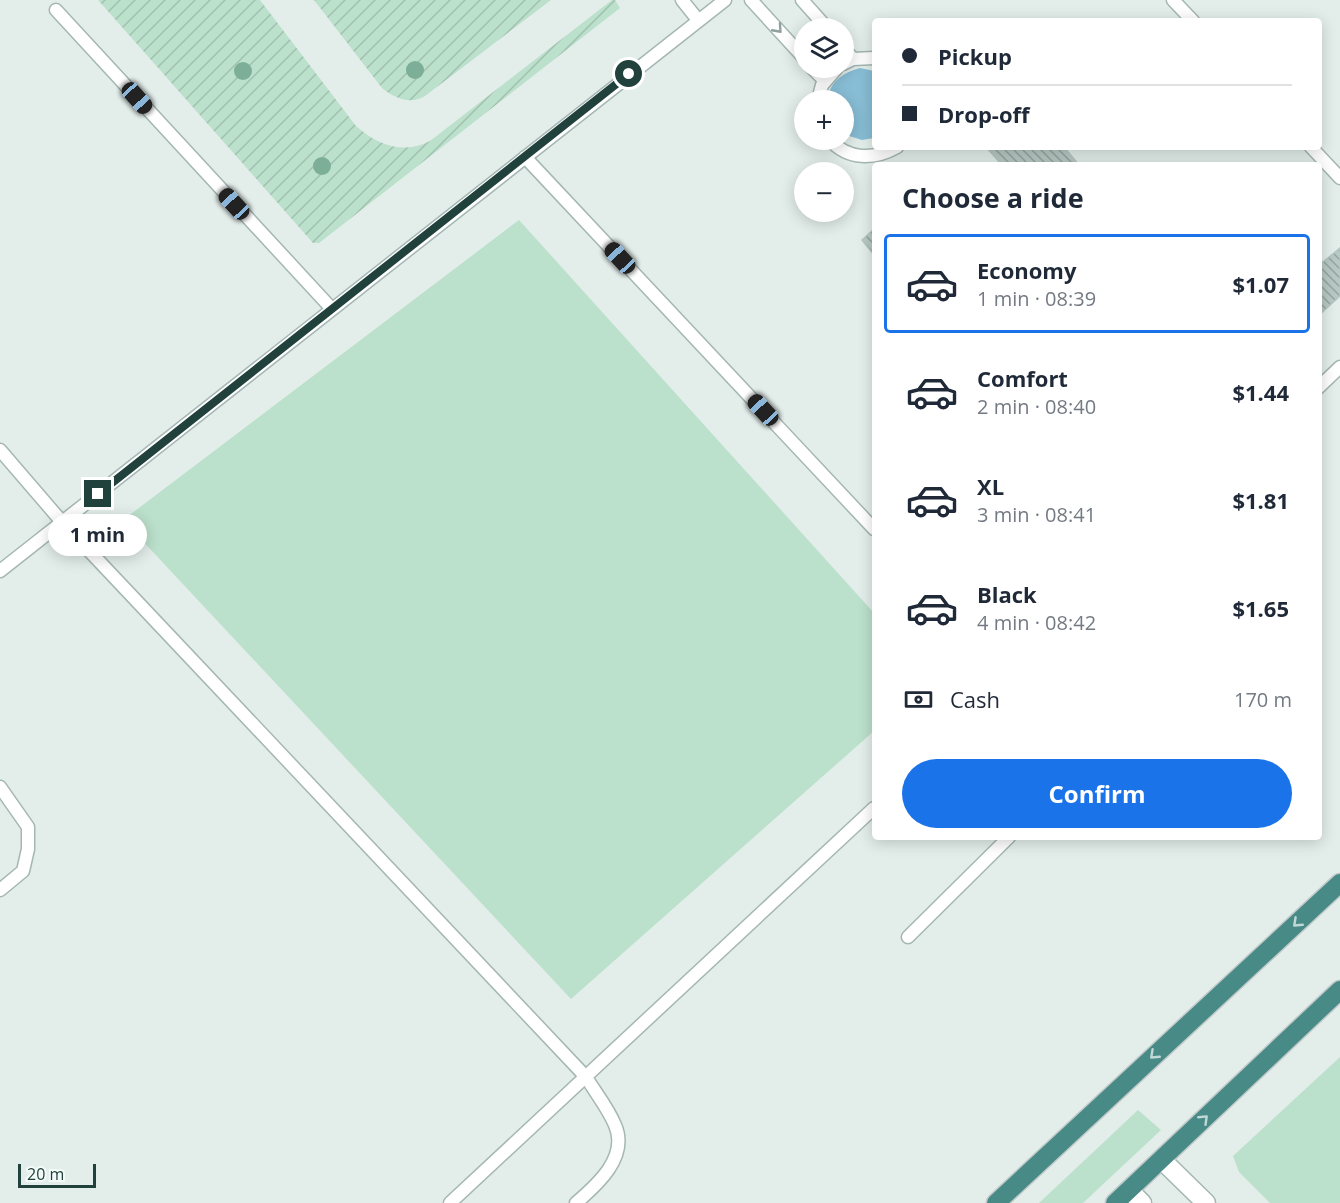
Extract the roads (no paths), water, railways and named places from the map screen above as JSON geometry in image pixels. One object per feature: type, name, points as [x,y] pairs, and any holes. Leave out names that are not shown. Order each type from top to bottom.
[{"type":"highway","points":[[996,1203],[1340,883]]},
{"type":"highway","points":[[1115,1203],[1340,990]]},
{"type":"street","points":[[1162,1160],[1206,1203]]},
{"type":"street","points":[[1129,1190],[1142,1203]]},
{"type":"lane","points":[[682,0],[698,20]]},
{"type":"lane","points":[[0,571],[725,0]]},
{"type":"lane","points":[[752,0],[794,47]]},
{"type":"lane","points":[[802,0],[818,18]]},
{"type":"lane","points":[[1173,0],[1190,18]]},
{"type":"lane","points":[[56,10],[332,309]]},
{"type":"lane","points":[[854,60],[872,58]]},
{"type":"lane","points":[[822,78],[825,81]]},
{"type":"lane","points":[[822,90],[828,78]]},
{"type":"lane","points":[[842,150],[866,157],[882,155],[891,150]]},
{"type":"lane","points":[[1314,150],[1340,178]]},
{"type":"lane","points":[[525,157],[872,527]]},
{"type":"lane","points":[[1322,384],[1340,367]]},
{"type":"lane","points":[[0,450],[62,522],[586,1077],[616,1127],[617,1153],[602,1181],[576,1203]]},
{"type":"lane","points":[[0,787],[28,828],[28,849],[23,871],[0,890]]},
{"type":"lane","points":[[450,1203],[872,810]]},
{"type":"lane","points":[[908,937],[1006,840]]},
{"type":"water","points":[[860,68],[872,71],[872,138],[862,140],[854,137],[854,90],[830,90],[838,79],[854,78],[854,70]]}]
